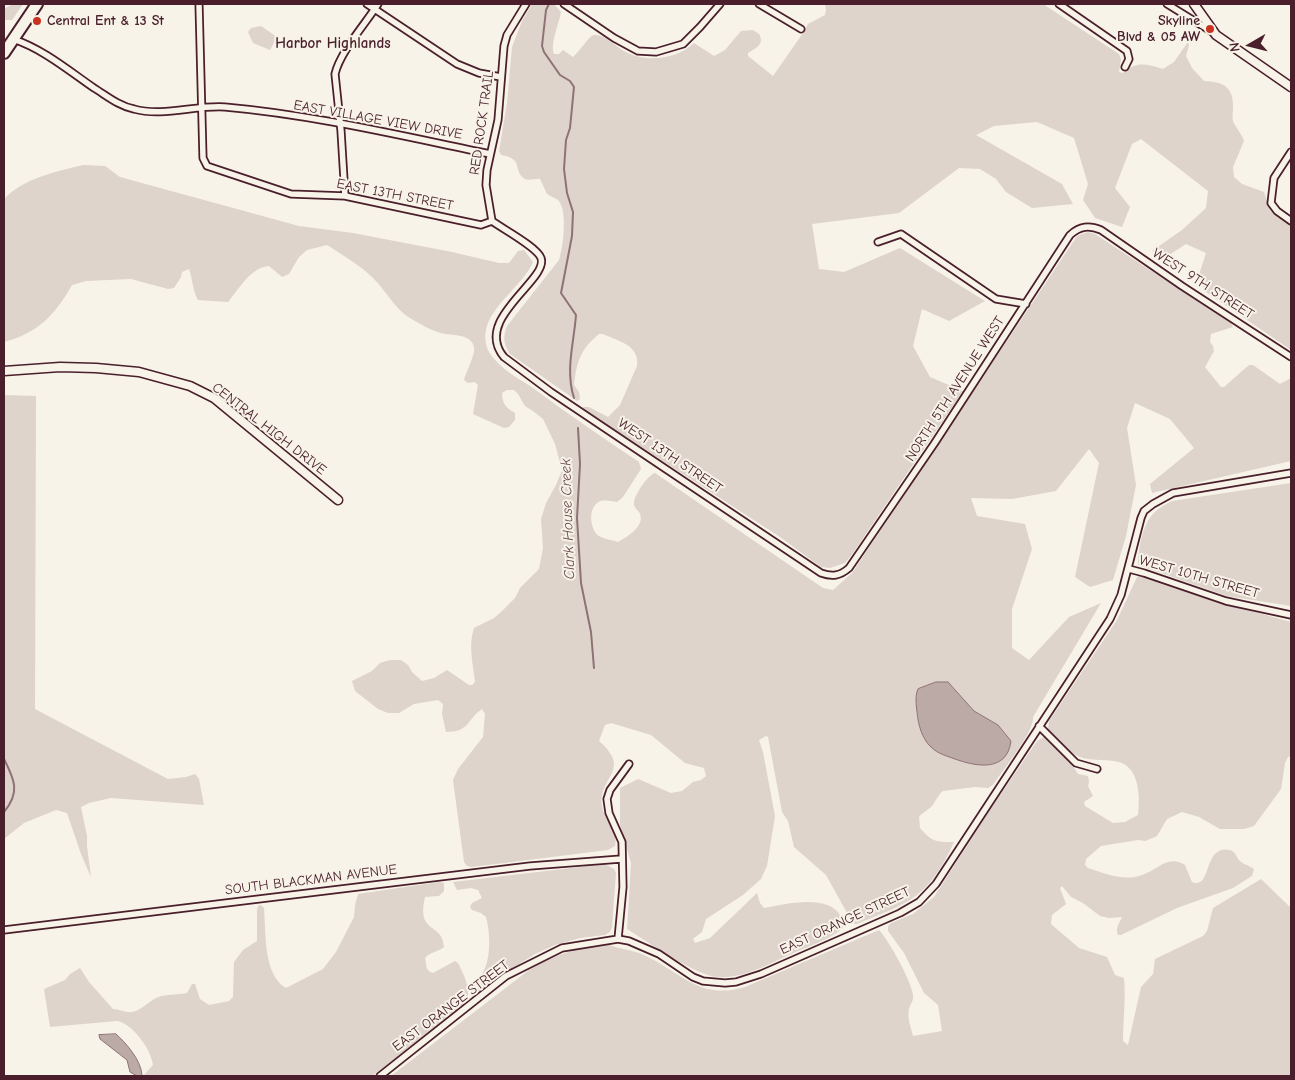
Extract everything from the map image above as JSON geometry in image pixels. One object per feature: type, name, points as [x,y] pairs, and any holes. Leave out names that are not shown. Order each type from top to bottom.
[{"type":"highway","points":[[4,53],[37,4]]},
{"type":"street","points":[[13,39],[33,47],[126,107],[150,111],[202,107],[199,4]]},
{"type":"street","points":[[367,4],[377,6],[457,64],[479,73],[501,76]]},
{"type":"street","name":"RED ROCK TRAIL","points":[[492,221],[486,185],[490,154],[498,120],[504,46],[507,35],[526,4]]},
{"type":"street","points":[[564,4],[614,38],[638,51],[656,52],[684,44],[720,4]]},
{"type":"street","points":[[759,4],[801,29]]},
{"type":"street","points":[[1059,4],[1127,51],[1129,59],[1125,67]]},
{"type":"street","points":[[1167,4],[1291,87]]},
{"type":"street","points":[[1194,4],[1216,35]]},
{"type":"street","points":[[345,196],[340,122],[334,74],[336,68],[377,6]]},
{"type":"street","points":[[20,29],[33,47]]},
{"type":"street","name":"EAST VILLAGE VIEW DRIVE","points":[[202,107],[224,107],[340,122],[490,154]]},
{"type":"street","name":"EAST 13TH STREET","points":[[202,107],[203,158],[207,166],[291,194],[345,196],[481,225],[492,221]]},
{"type":"street","points":[[1291,152],[1274,178],[1271,203],[1277,211],[1291,221]]},
{"type":"street","name":"WEST 13TH STREET","points":[[492,221],[535,248],[541,258],[536,274],[499,324],[496,339],[498,351],[551,392],[821,573],[832,576]]},
{"type":"street","name":"NORTH 5TH AVENUE WEST","points":[[832,576],[840,574],[849,568],[934,444],[1070,234],[1086,226],[1101,230]]},
{"type":"street","name":"WEST 9TH STREET","points":[[1101,230],[1182,286],[1291,357]]},
{"type":"street","points":[[878,242],[901,234],[996,299],[1026,304]]},
{"type":"street","name":"CENTRAL HIGH DRIVE","points":[[4,371],[60,367],[96,368],[139,372],[190,386],[214,398],[338,500]]},
{"type":"street","name":"EAST ORANGE STREET","points":[[380,1076],[506,976],[562,948],[618,939],[641,945],[659,954],[693,977],[703,981],[736,982],[761,974],[909,908],[929,893],[936,884],[1110,619],[1121,596],[1140,518],[1144,511],[1162,498],[1174,493],[1291,473]]},
{"type":"street","name":"WEST 10TH STREET","points":[[1129,569],[1226,601],[1291,615]]},
{"type":"street","points":[[1039,726],[1076,763],[1097,769]]},
{"type":"street","points":[[618,939],[623,887],[622,842],[609,813],[607,799],[610,790],[629,764]]},
{"type":"street","name":"SOUTH BLACKMAN AVENUE","points":[[4,930],[521,867],[621,858]]},
{"type":"shaded area","points":[[13,4],[23,4],[12,20],[4,20],[4,9]]},
{"type":"shaded area","points":[[532,4],[554,4],[561,12],[554,39],[554,54],[559,54],[563,50],[573,57],[592,36],[598,35],[624,51],[641,57],[660,58],[669,56],[687,49],[694,43],[714,56],[725,50],[741,31],[753,30],[759,34],[761,40],[759,45],[748,53],[748,56],[773,76],[808,24],[825,15],[825,4],[1043,4],[1119,54],[1121,59],[1119,72],[1123,73],[1137,65],[1163,69],[1174,62],[1188,42],[1186,56],[1192,68],[1204,81],[1222,84],[1232,95],[1233,121],[1244,141],[1233,167],[1234,177],[1242,184],[1264,192],[1270,210],[1291,226],[1291,350],[1206,292],[1198,278],[1206,253],[1186,244],[1166,257],[1152,251],[1182,230],[1206,208],[1208,191],[1141,139],[1132,144],[1115,188],[1130,207],[1122,227],[1095,218],[1083,200],[1088,184],[1074,138],[1037,122],[994,126],[976,135],[1062,184],[1073,204],[1032,208],[1006,192],[996,179],[980,169],[959,168],[899,213],[812,224],[819,269],[844,272],[900,248],[985,301],[949,321],[922,309],[913,346],[930,377],[963,391],[845,563],[830,568],[821,567],[780,537],[584,410],[583,407],[589,407],[608,417],[620,405],[637,366],[637,359],[632,348],[603,334],[599,334],[580,357],[576,369],[574,385],[579,392],[580,399],[577,401],[510,354],[506,347],[504,340],[507,326],[559,260],[564,229],[563,212],[558,200],[547,194],[540,179],[528,180],[521,176],[516,162],[501,155],[499,151],[507,103],[512,47],[522,21]]},
{"type":"shaded area","points":[[261,26],[277,37],[270,50],[253,43],[248,32],[251,28]]},
{"type":"shaded area","points":[[83,165],[105,166],[120,177],[299,226],[353,233],[499,263],[509,263],[518,251],[524,250],[533,262],[523,278],[494,312],[485,333],[485,340],[491,355],[505,369],[639,462],[641,469],[623,497],[617,502],[601,501],[592,510],[591,520],[596,533],[601,537],[618,542],[631,534],[638,526],[641,517],[635,508],[634,502],[639,490],[655,473],[823,588],[833,590],[852,573],[1077,236],[1088,232],[1095,234],[1231,323],[1233,327],[1211,334],[1210,342],[1214,351],[1205,367],[1221,387],[1224,387],[1249,365],[1253,365],[1280,384],[1291,378],[1291,461],[1152,493],[1150,484],[1194,448],[1170,419],[1135,403],[1127,428],[1136,485],[1126,536],[1113,580],[1090,587],[1075,577],[1099,463],[1089,449],[1056,491],[1012,499],[971,498],[977,516],[1025,524],[1032,549],[1012,609],[1012,648],[1029,660],[1069,617],[1101,603],[1033,717],[1029,732],[1024,741],[993,785],[988,788],[975,787],[943,791],[932,806],[919,817],[920,828],[931,839],[954,842],[934,877],[924,889],[911,899],[889,911],[857,924],[852,922],[826,875],[794,847],[788,821],[782,812],[768,737],[766,736],[759,740],[775,816],[767,866],[761,879],[743,895],[706,919],[702,932],[693,939],[695,943],[710,938],[757,893],[760,903],[764,908],[806,902],[827,905],[841,917],[843,928],[825,939],[756,970],[737,976],[718,977],[709,975],[685,965],[627,929],[631,863],[620,825],[620,788],[638,779],[671,793],[682,791],[693,782],[701,780],[706,776],[704,768],[685,763],[651,735],[611,723],[605,725],[599,741],[609,751],[614,767],[602,796],[602,806],[615,836],[615,846],[608,850],[472,867],[467,866],[464,862],[453,780],[458,769],[483,737],[485,714],[482,709],[460,730],[446,732],[442,714],[443,704],[438,700],[414,704],[399,713],[388,713],[378,709],[355,691],[352,681],[372,671],[380,663],[390,660],[401,660],[422,681],[434,678],[447,670],[469,685],[475,682],[471,648],[474,628],[494,618],[501,612],[515,598],[520,588],[539,569],[543,548],[541,519],[546,503],[562,470],[555,444],[543,419],[525,406],[514,390],[507,390],[502,393],[505,405],[515,413],[515,420],[509,427],[504,428],[473,414],[478,385],[475,382],[468,383],[464,380],[474,354],[474,347],[469,339],[433,330],[405,315],[369,274],[327,245],[307,250],[299,257],[289,274],[282,277],[269,266],[257,270],[246,279],[228,302],[198,300],[189,269],[182,272],[174,288],[168,289],[131,279],[86,281],[72,285],[52,314],[36,328],[27,334],[4,342],[4,199],[30,181],[51,173]],"holes":[[[948,682],[974,711],[998,725],[1010,741],[924,739],[917,716],[916,695]]]},
{"type":"shaded area","points":[[4,395],[36,396],[35,709],[168,779],[195,774],[199,779],[204,805],[111,798],[89,803],[81,807],[87,836],[91,877],[67,813],[56,810],[24,823],[4,839]]},
{"type":"shaded area","points":[[1291,483],[1291,606],[1227,596],[1138,565],[1143,532],[1149,520],[1161,507],[1172,501]]},
{"type":"shaded area","points":[[1141,575],[1226,604],[1291,622],[1291,756],[1288,757],[1285,763],[1281,789],[1254,826],[1244,829],[1220,829],[1199,817],[1182,812],[1167,819],[1157,836],[1145,841],[1138,840],[1101,846],[1086,859],[1085,865],[1088,868],[1107,874],[1128,878],[1148,873],[1163,864],[1173,861],[1185,865],[1192,882],[1199,883],[1206,874],[1210,862],[1217,852],[1230,850],[1234,852],[1239,860],[1254,869],[1252,876],[1233,888],[1177,908],[1121,935],[1118,935],[1117,930],[1122,917],[1109,918],[1100,916],[1083,903],[1071,897],[1062,886],[1060,888],[1066,904],[1052,915],[1051,924],[1079,948],[1107,957],[1115,975],[1124,978],[1123,1041],[1128,1045],[1141,987],[1153,974],[1155,959],[1203,936],[1207,931],[1213,908],[1261,879],[1291,908],[1291,1076],[391,1076],[529,970],[565,953],[585,947],[606,944],[645,955],[683,978],[704,988],[730,990],[745,987],[879,930],[899,961],[912,989],[913,999],[909,1009],[909,1023],[913,1036],[942,1031],[938,1005],[924,993],[904,953],[888,931],[888,926],[913,914],[934,897],[1037,741],[1044,737],[1047,739],[1066,756],[1078,774],[1088,776],[1088,786],[1093,796],[1084,802],[1085,806],[1113,823],[1125,822],[1138,815],[1138,786],[1128,767],[1122,763],[1075,755],[1062,745],[1048,729],[1049,721],[1117,620],[1137,577]]},
{"type":"shaded area","points":[[936,682],[948,682],[974,711],[998,725],[1011,741],[1004,758],[990,765],[972,764],[943,754],[928,744],[918,721],[916,694],[918,689]]},
{"type":"shaded area","points":[[605,864],[614,869],[616,873],[610,932],[605,935],[580,938],[555,945],[535,954],[489,983],[481,992],[478,991],[478,981],[485,968],[488,956],[489,936],[486,917],[470,907],[472,903],[482,898],[478,890],[471,888],[457,890],[453,882]]},
{"type":"shaded area","points":[[439,882],[444,883],[444,891],[439,896],[425,897],[423,909],[427,923],[443,939],[444,947],[425,958],[427,969],[433,973],[455,961],[458,963],[468,988],[468,999],[466,1004],[372,1076],[143,1076],[153,1065],[152,1059],[140,1038],[123,1023],[117,1021],[50,1027],[44,989],[65,980],[70,974],[80,968],[89,982],[113,1009],[132,1012],[159,997],[187,993],[192,984],[195,984],[200,999],[209,1005],[229,1001],[233,997],[234,962],[243,950],[257,941],[257,910],[258,906],[261,905],[264,908],[269,963],[279,982],[286,988],[323,969],[336,952],[354,917],[358,894]]},
{"type":"shaded area","points":[[116,1034],[136,1058],[142,1075],[137,1076],[130,1072],[127,1060],[100,1039],[99,1035]]},
{"type":"waterway","name":"Clark House Creek","points":[[549,4],[546,10],[542,46],[560,75],[570,81],[574,87],[570,128],[566,140],[564,169],[567,193],[573,212],[572,236],[561,293],[576,315],[570,367],[571,388],[574,398]]},
{"type":"waterway","name":"Clark House Creek","points":[[578,428],[580,464],[577,518],[581,583],[591,632],[594,668]]},
{"type":"waterway","points":[[4,759],[11,773],[14,786],[13,798],[4,812]]},
{"type":"place","name":"Central Ent & 13 St","points":[[37,21]]},
{"type":"place","name":"Skyline Blvd & 05 AW","points":[[1210,29]]},
{"type":"district","name":"Harbor Highlands","points":[[333,44]]}]
